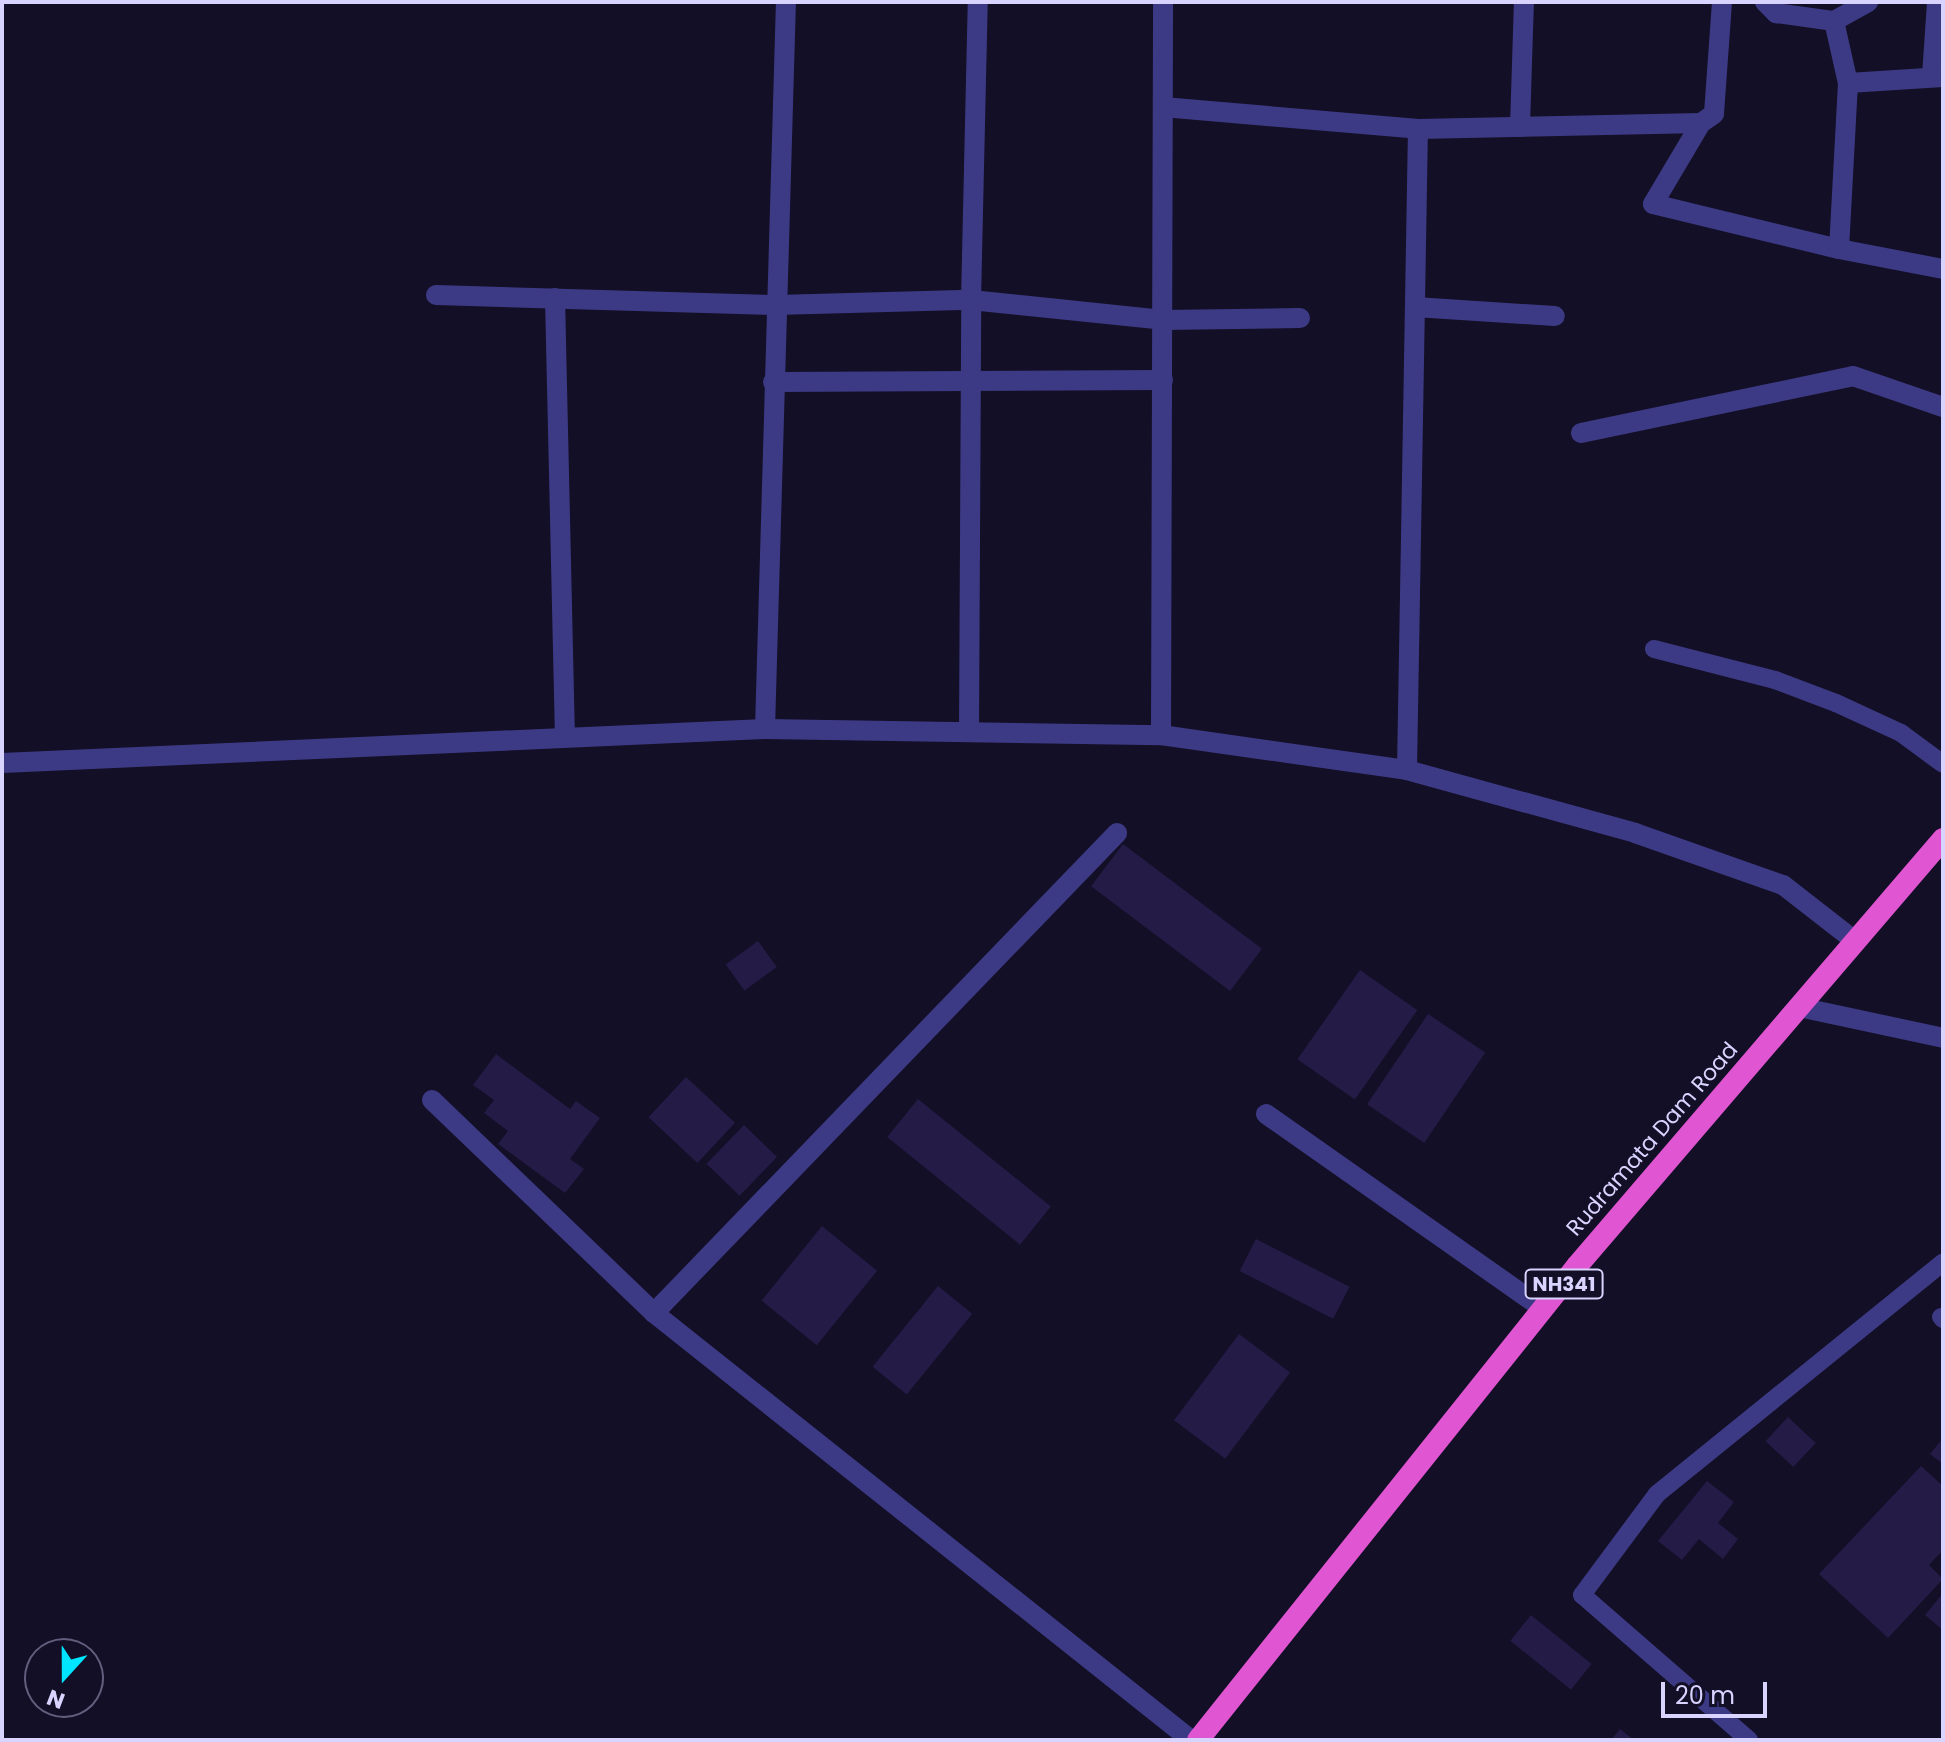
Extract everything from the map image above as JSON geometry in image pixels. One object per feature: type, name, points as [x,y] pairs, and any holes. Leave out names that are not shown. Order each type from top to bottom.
[{"type":"highway","name":"Rudramata Dam Road","points":[[1198,1740],[1543,1309],[1943,839]]},
{"type":"street","points":[[765,729],[786,2]]},
{"type":"street","points":[[969,731],[971,300],[978,2]]},
{"type":"street","points":[[1161,735],[1163,2]]},
{"type":"street","points":[[1520,127],[1524,2]]},
{"type":"street","points":[[1722,2],[1714,114],[1701,123],[1653,204],[1839,249],[1943,269]]},
{"type":"street","points":[[1765,2],[1776,13],[1834,21],[1868,2]]},
{"type":"street","points":[[1848,83],[1938,76],[1937,2]]},
{"type":"street","points":[[1834,21],[1848,83],[1839,249]]},
{"type":"street","points":[[1163,107],[1418,129],[1701,123]]},
{"type":"street","points":[[1407,770],[1418,129]]},
{"type":"street","points":[[436,295],[775,305],[971,300],[1163,320],[1300,318]]},
{"type":"street","points":[[555,298],[565,736]]},
{"type":"street","points":[[1415,307],[1555,316]]},
{"type":"street","points":[[1581,433],[1853,376],[1943,407]]},
{"type":"street","points":[[773,382],[1163,380]]},
{"type":"street","points":[[2,763],[765,729],[1161,735],[1407,770],[1635,833],[1783,885],[1855,941]]},
{"type":"street","points":[[654,1313],[1117,833]]},
{"type":"street","points":[[1799,1007],[1943,1038]]},
{"type":"street","points":[[432,1100],[654,1313],[1191,1740]]},
{"type":"street","points":[[1266,1114],[1543,1309]]},
{"type":"lane","points":[[1654,649],[1775,680],[1836,703],[1901,733],[1943,764]]},
{"type":"lane","points":[[1749,1740],[1582,1595],[1657,1494],[1943,1262]]},
{"type":"building","points":[[1123,844],[1262,949],[1230,991],[1091,886]]},
{"type":"building","points":[[758,941],[777,967],[744,990],[726,965]]},
{"type":"building","points":[[1360,970],[1417,1010],[1355,1099],[1297,1059]]},
{"type":"building","points":[[1428,1014],[1485,1053],[1424,1143],[1367,1104]]},
{"type":"building","points":[[496,1054],[570,1109],[576,1101],[600,1118],[570,1159],[584,1169],[565,1193],[498,1144],[508,1131],[484,1113],[494,1100],[473,1085]]},
{"type":"building","points":[[686,1077],[735,1123],[697,1163],[648,1117]]},
{"type":"building","points":[[918,1099],[1051,1207],[1020,1245],[887,1137]]},
{"type":"building","points":[[744,1125],[777,1157],[740,1196],[706,1164]]},
{"type":"building","points":[[822,1226],[877,1271],[817,1345],[762,1301]]},
{"type":"building","points":[[1256,1239],[1350,1287],[1333,1319],[1240,1271]]},
{"type":"building","points":[[938,1286],[972,1314],[907,1395],[873,1367]]},
{"type":"building","points":[[1239,1334],[1290,1373],[1225,1459],[1174,1420]]},
{"type":"building","points":[[1788,1417],[1816,1443],[1793,1467],[1765,1441]]},
{"type":"building","points":[[1943,1438],[1943,1464],[1930,1454]]},
{"type":"building","points":[[1921,1466],[1943,1486],[1943,1550],[1929,1565],[1943,1579],[1888,1638],[1819,1574]]},
{"type":"building","points":[[1707,1481],[1734,1502],[1718,1523],[1738,1539],[1723,1559],[1699,1539],[1682,1560],[1658,1541]]},
{"type":"building","points":[[1943,1593],[1943,1630],[1925,1615]]},
{"type":"building","points":[[1531,1615],[1592,1664],[1571,1690],[1510,1641]]},
{"type":"building","points":[[1620,1729],[1634,1740],[1611,1740]]}]
